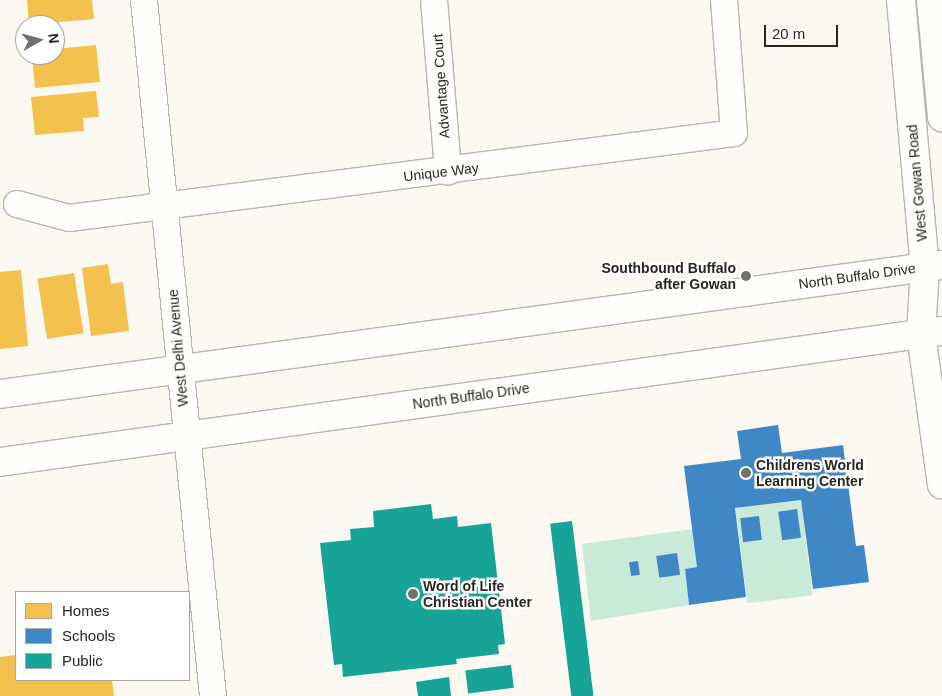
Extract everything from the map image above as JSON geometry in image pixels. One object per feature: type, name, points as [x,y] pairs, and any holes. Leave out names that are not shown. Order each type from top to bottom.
[{"type":"main road","name":"West Gowan Road","points":[[901,0],[933,266],[931,333],[942,485]]},
{"type":"main road","points":[[931,0],[942,117]]},
{"type":"main road","name":"North Buffalo Drive","points":[[0,394],[180,367],[933,266]]},
{"type":"main road","name":"North Buffalo Drive","points":[[0,462],[931,333]]},
{"type":"street","name":"West Delhi Avenue","points":[[144,0],[213,696]]},
{"type":"street","name":"Advantage Court","points":[[434,0],[448,171]]},
{"type":"street","name":"Unique Way","points":[[18,204],[69,218],[165,208],[734,133],[724,0]]},
{"type":"green space","points":[[801,500],[813,595],[747,603],[735,508]]},
{"type":"green space","points":[[693,529],[697,567],[685,569],[689,605],[591,621],[582,544]]},
{"type":"building: Homes","points":[[27,0],[92,0],[94,19],[65,22],[65,15],[28,15]]},
{"type":"building: Homes","points":[[96,45],[100,82],[35,88],[33,65],[65,65],[65,48]]},
{"type":"building: Homes","points":[[96,91],[99,117],[83,118],[84,131],[35,135],[31,97]]},
{"type":"building: Homes","points":[[108,264],[111,284],[123,282],[129,331],[91,336],[82,268]]},
{"type":"building: Homes","points":[[21,270],[28,346],[0,349],[0,272]]},
{"type":"building: Homes","points":[[74,273],[84,333],[47,339],[37,279]]},
{"type":"building: Homes","points":[[15,655],[15,681],[112,681],[114,696],[0,696],[0,657]]},
{"type":"building: Schools","points":[[778,425],[782,453],[843,445],[856,546],[864,545],[869,582],[813,589],[801,500],[735,508],[746,597],[689,605],[685,569],[697,567],[684,466],[741,459],[737,431]]},
{"type":"building: Schools","points":[[797,509],[801,538],[782,540],[778,512]]},
{"type":"building: Schools","points":[[759,516],[762,540],[743,542],[740,518]]},
{"type":"building: Schools","points":[[677,553],[680,575],[659,578],[656,556]]},
{"type":"building: Schools","points":[[638,561],[640,575],[631,576],[629,562]]},
{"type":"building: Public","name":"Word of Life Christian Center","points":[[431,504],[433,519],[457,516],[458,527],[491,523],[505,644],[498,645],[499,654],[456,659],[457,664],[343,677],[342,664],[334,665],[320,543],[351,540],[350,529],[374,527],[373,511]]},
{"type":"building: Public","points":[[572,521],[593,696],[571,696],[550,524]]},
{"type":"building: Public","points":[[511,665],[514,688],[468,693],[465,671]]},
{"type":"building: Public","points":[[449,677],[451,696],[418,696],[416,682]]},
{"type":"place","name":"Southbound Buffalo after Gowan","points":[[746,276]]},
{"type":"place","name":"Childrens World Learning Center","points":[[746,473]]},
{"type":"place","name":"Word of Life Christian Center","points":[[413,594]]}]
